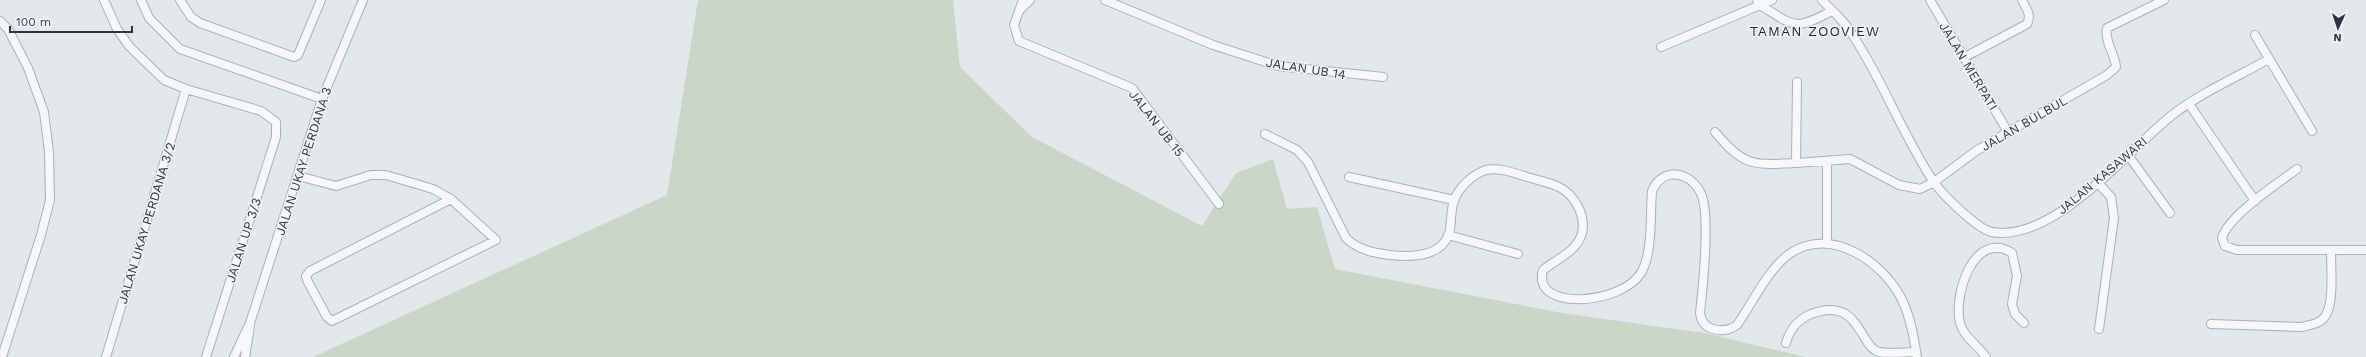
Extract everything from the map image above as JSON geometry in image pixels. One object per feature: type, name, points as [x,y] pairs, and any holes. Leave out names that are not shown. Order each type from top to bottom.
[{"type":"street","points":[[104,0],[117,29],[129,46],[164,80],[186,89]]},
{"type":"street","points":[[141,0],[149,18],[180,49],[322,99]]},
{"type":"street","points":[[180,0],[191,17],[200,23],[294,58],[298,55],[321,0]]},
{"type":"street","name":"JALAN UKAY PERDANA 3","points":[[234,357],[250,324],[322,99],[363,0]]},
{"type":"street","name":"JALAN UB 14","points":[[1105,0],[1185,34],[1278,66],[1383,77]]},
{"type":"street","points":[[1660,47],[1759,2],[1772,0]]},
{"type":"street","points":[[1759,2],[1791,24],[1805,25],[1827,6],[1814,0]]},
{"type":"street","name":"JALAN MERPATI","points":[[1930,0],[2008,132]]},
{"type":"street","points":[[1965,57],[2026,24],[2030,20],[2029,14],[2022,0]]},
{"type":"street","name":"JALAN BULBUL","points":[[1715,132],[1728,148],[1746,161],[1758,164],[1827,162],[1850,159],[1910,189],[1920,189],[1934,182],[1976,152],[2008,132],[2106,75],[2116,67],[2116,57],[2106,34],[2107,28],[2164,0]]},
{"type":"street","name":"JALAN UB 15","points":[[1025,1],[1014,25],[1015,34],[1019,41],[1132,88],[1219,204]]},
{"type":"street","name":"JALAN KASAWARI","points":[[1827,6],[1847,26],[1865,55],[1934,182],[1981,227],[1991,232],[2008,232],[2039,224],[2061,212],[2098,183],[2171,116],[2188,104],[2269,59]]},
{"type":"street","points":[[0,21],[8,29],[28,68],[44,112],[49,152],[50,200],[41,236],[2,357]]},
{"type":"street","points":[[2255,35],[2312,131]]},
{"type":"street","points":[[1796,163],[1797,82]]},
{"type":"street","name":"JALAN UP 3/3","points":[[186,89],[261,111],[276,122],[276,137],[206,357]]},
{"type":"street","name":"JALAN UKAY PERDANA 3/2","points":[[106,357],[186,89]]},
{"type":"street","points":[[2188,104],[2255,200]]},
{"type":"street","points":[[1265,134],[1297,150],[1308,162],[1346,238],[1354,246],[1368,251],[1410,257],[1425,255],[1440,245],[1448,235],[1454,200],[1470,178],[1486,170],[1508,171],[1560,187],[1574,200],[1580,212],[1582,233],[1576,245],[1567,254],[1543,270],[1541,278],[1543,285],[1549,291],[1565,297],[1596,299],[1632,284],[1641,273],[1648,259],[1652,191],[1656,182],[1662,176],[1684,176],[1693,182],[1699,190],[1704,210],[1704,268],[1701,320],[1704,325],[1720,332],[1730,330],[1738,325],[1778,263],[1794,251],[1810,245],[1827,243],[1848,249],[1868,259],[1888,276],[1901,297],[1910,323],[1917,354],[1878,352],[1873,348],[1855,320],[1843,313],[1831,311],[1816,312],[1803,317],[1789,332],[1786,343]]},
{"type":"street","points":[[2128,155],[2170,213]]},
{"type":"street","points":[[1827,162],[1827,243]]},
{"type":"street","points":[[2298,169],[2255,200],[2224,232],[2222,238],[2225,246],[2230,250],[2366,250]]},
{"type":"street","points":[[298,176],[336,186],[371,175],[386,176],[433,189],[451,199],[496,240],[338,320],[332,321],[327,317],[308,282],[306,276],[310,271],[451,199]]},
{"type":"street","points":[[1350,177],[1454,200]]},
{"type":"street","points":[[2098,183],[2111,197],[2114,218],[2099,329]]},
{"type":"street","points":[[1448,235],[1518,254]]},
{"type":"street","points":[[1986,357],[1966,335],[1961,324],[1958,308],[1965,276],[1976,258],[1984,250],[2004,248],[2012,253],[2017,276],[2012,304],[2015,314],[2024,323]]},
{"type":"street","points":[[2211,324],[2301,327],[2315,324],[2325,317],[2330,306],[2331,251]]},
{"type":"street","name":"JALAN UKAY PERDANA 3","points":[[245,357],[250,324]]},
{"type":"green space","points":[[698,0],[953,0],[960,67],[1032,137],[1202,226],[1236,173],[1273,159],[1287,209],[1317,207],[1335,269],[1562,313],[1704,333],[1806,357],[313,357],[667,195]]},
{"type":"district","name":"TAMAN ZOOVIEW","points":[[1815,31]]}]
